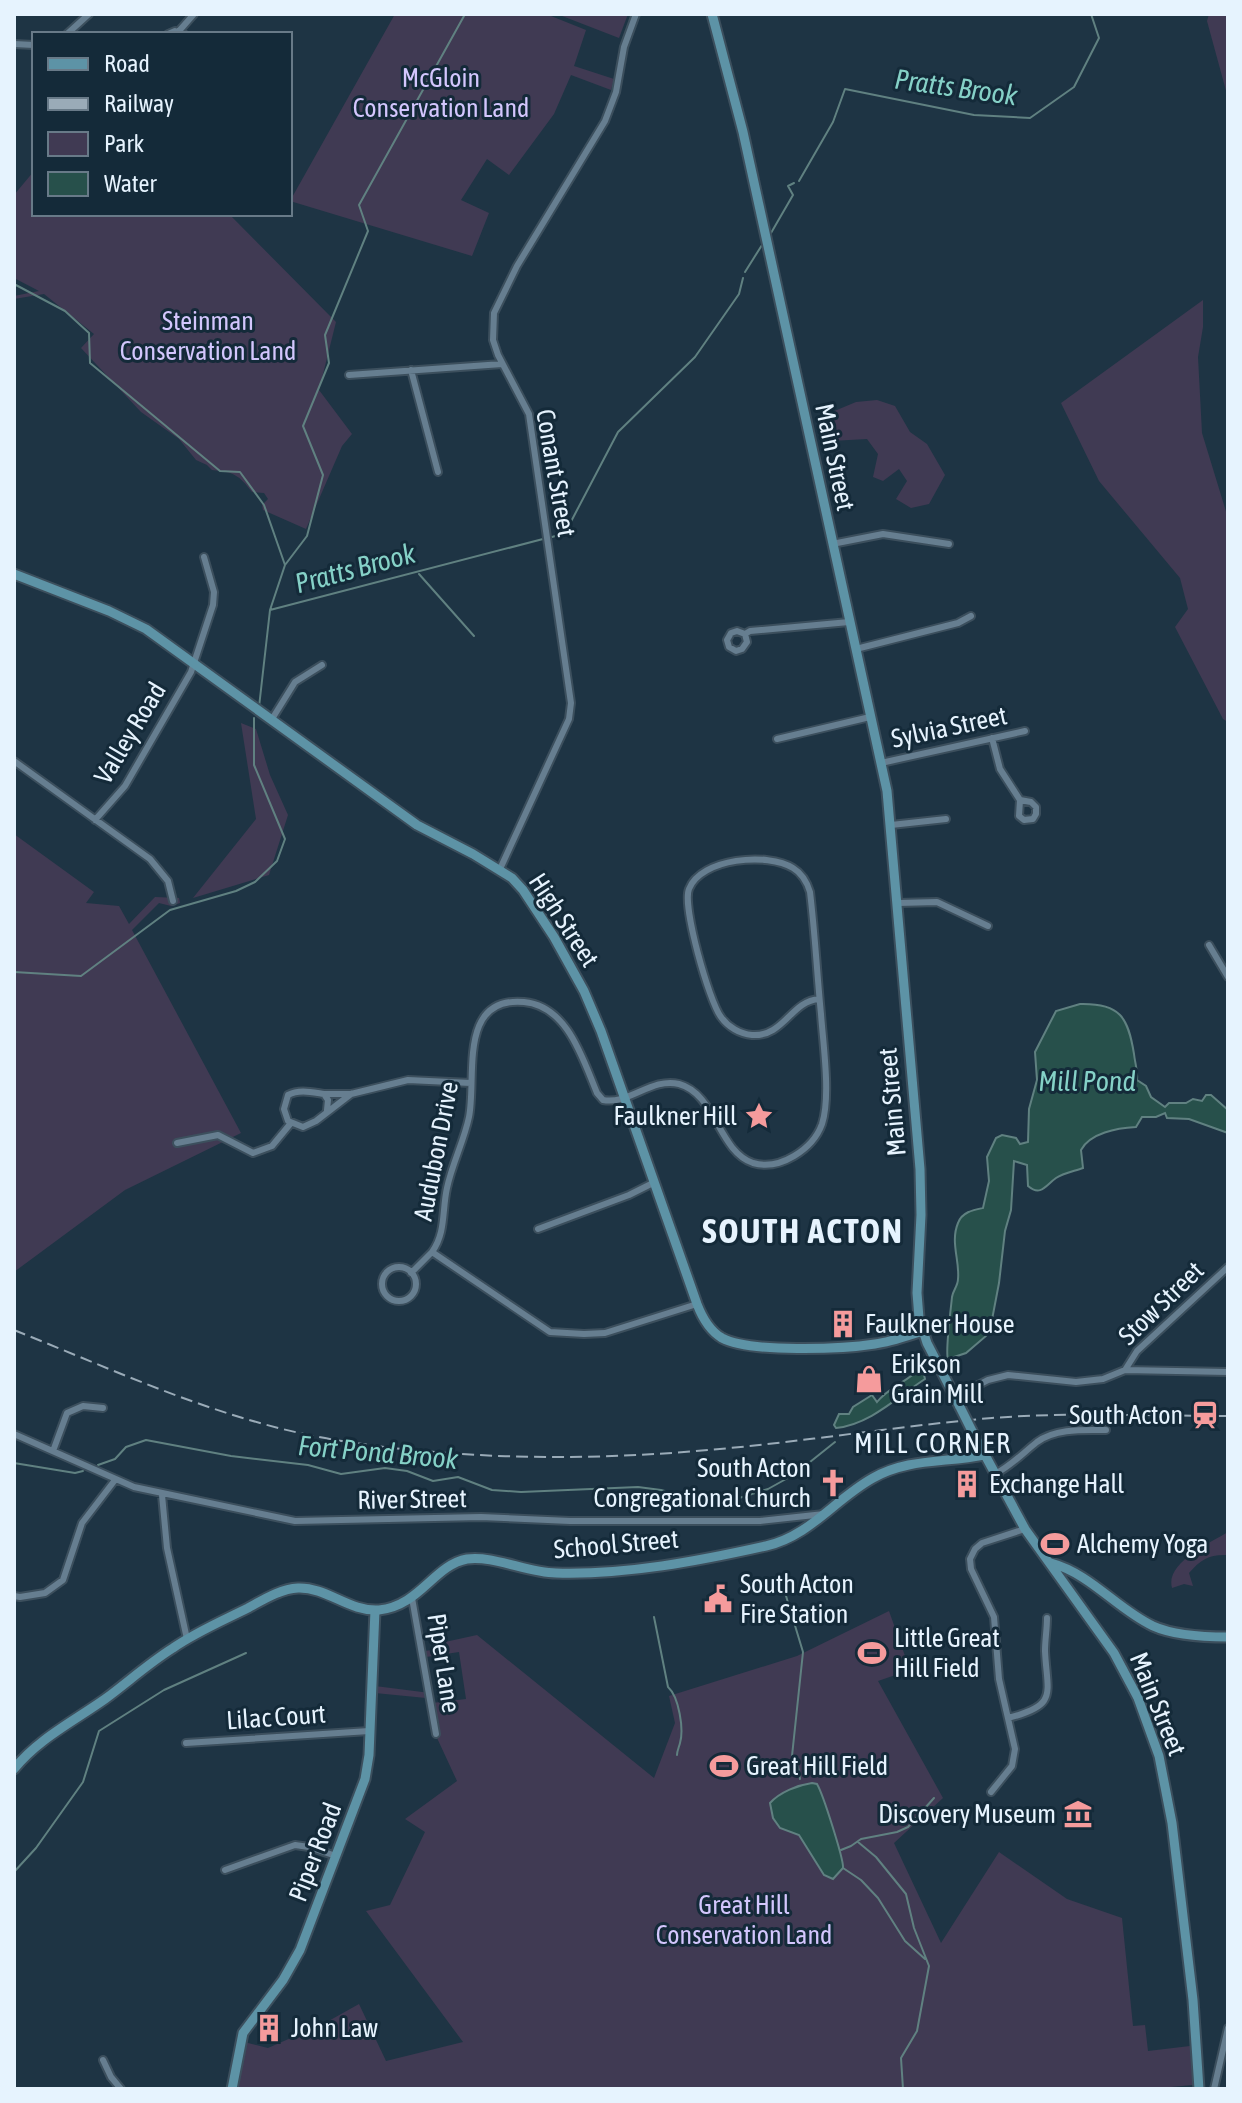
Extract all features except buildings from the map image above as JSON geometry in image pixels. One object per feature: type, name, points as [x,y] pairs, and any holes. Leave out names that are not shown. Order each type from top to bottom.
[{"type":"street","points":[[69,32],[89,14]]},
{"type":"street","points":[[183,32],[194,14]]},
{"type":"street","name":"Conant Street","points":[[500,869],[569,719],[571,703],[529,414],[502,364],[493,340],[493,329],[499,300],[605,121],[616,92],[624,47],[636,14]]},
{"type":"street","name":"Main Street","points":[[712,14],[726,63],[881,763],[891,825],[920,1169],[917,1293],[923,1331],[984,1455],[1025,1529],[1114,1653],[1138,1698],[1159,1756],[1173,1835],[1193,2000],[1199,2089]]},
{"type":"street","points":[[349,375],[502,364]]},
{"type":"street","points":[[411,370],[438,472]]},
{"type":"street","points":[[832,544],[883,534],[949,544]]},
{"type":"street","name":"Valley Road","points":[[95,820],[125,786],[194,663],[214,592],[204,557]]},
{"type":"street","name":"High Street","points":[[14,574],[130,620],[417,825],[500,869],[517,884],[584,991],[625,1096],[697,1304],[703,1318],[717,1334],[732,1342],[749,1345],[863,1345],[923,1331]]},
{"type":"street","points":[[855,649],[958,623],[971,616]]},
{"type":"street","points":[[745,634],[849,622]]},
{"type":"street","points":[[272,719],[295,682],[322,665]]},
{"type":"street","points":[[777,739],[870,717]]},
{"type":"street","name":"Sylvia Street","points":[[881,763],[1025,731]]},
{"type":"street","points":[[992,738],[1000,769],[1020,800]]},
{"type":"street","points":[[14,761],[156,865],[168,881],[173,901]]},
{"type":"street","points":[[891,825],[946,819]]},
{"type":"street","points":[[625,1096],[662,1083],[684,1085],[703,1103],[734,1148],[746,1160],[763,1165],[787,1160],[809,1142],[823,1122],[825,1071],[819,999],[810,892],[805,880],[797,870],[782,862],[761,860],[720,864],[698,875],[688,892],[689,918],[714,1003],[726,1023],[745,1034],[768,1033],[783,1024],[805,1002],[819,999]]},
{"type":"street","points":[[898,903],[937,902],[988,926]]},
{"type":"street","points":[[1209,945],[1228,977]]},
{"type":"street","name":"Audubon Drive","points":[[411,1273],[432,1252],[440,1237],[447,1187],[468,1121],[474,1038],[480,1023],[499,1007],[522,1002],[540,1007],[567,1028],[600,1098],[610,1101],[625,1096]]},
{"type":"street","points":[[351,1094],[309,1126],[298,1126],[285,1117],[288,1095],[296,1091],[351,1094],[408,1080],[471,1083]]},
{"type":"street","points":[[324,1094],[328,1100],[327,1110]]},
{"type":"street","points":[[177,1143],[218,1135],[253,1153],[272,1146],[291,1123]]},
{"type":"street","points":[[538,1229],[655,1182]]},
{"type":"street","name":"Audubon Drive","points":[[432,1252],[550,1332],[605,1333],[697,1304]]},
{"type":"street","name":"Stow Street","points":[[1125,1370],[1137,1351],[1228,1267]]},
{"type":"street","name":"Audubon Drive","points":[[401,1268],[411,1273],[415,1286],[409,1297],[400,1301],[387,1296],[382,1285],[387,1272],[401,1268]]},
{"type":"street","points":[[957,1402],[988,1380],[1005,1376],[1083,1382],[1106,1378],[1125,1370],[1228,1372]]},
{"type":"street","points":[[53,1451],[67,1413],[83,1406],[103,1408]]},
{"type":"street","points":[[995,1475],[1048,1436],[1066,1431],[1106,1430]]},
{"type":"street","name":"River Street","points":[[14,1434],[115,1480],[162,1495],[300,1521],[481,1517],[570,1521],[760,1521],[824,1514]]},
{"type":"street","name":"School Street","points":[[375,1610],[412,1598],[450,1566],[464,1560],[480,1559],[552,1573],[643,1567],[702,1559],[776,1543],[797,1534],[868,1481],[893,1468],[984,1455]]},
{"type":"street","points":[[14,1596],[45,1593],[63,1580],[82,1523],[115,1480]]},
{"type":"street","points":[[162,1495],[167,1548],[187,1639]]},
{"type":"street","points":[[991,1792],[1015,1760],[1015,1749],[997,1659],[994,1617],[971,1569],[970,1559],[982,1543],[1025,1529]]},
{"type":"street","points":[[1050,1562],[1090,1582],[1155,1627],[1228,1638]]},
{"type":"street","points":[[14,1769],[42,1742],[187,1639],[268,1598],[296,1589],[309,1589],[350,1606],[375,1610]]},
{"type":"street","name":"Piper Lane","points":[[412,1598],[436,1734]]},
{"type":"street","name":"Piper Road","points":[[232,2089],[243,2033],[294,1962],[366,1776],[375,1610]]},
{"type":"street","points":[[1008,1718],[1035,1710],[1046,1697],[1050,1683],[1045,1649],[1047,1618]]},
{"type":"street","name":"Lilac Court","points":[[186,1743],[369,1731]]},
{"type":"street","points":[[225,1870],[292,1845],[336,1856]]},
{"type":"street","points":[[1214,2089],[1228,2028]]},
{"type":"street","points":[[103,2060],[121,2089]]},
{"type":"street","points":[[1198,2078],[1217,2077]]},
{"type":"green space","name":"McGloin Conservation Land","points":[[395,14],[546,14],[586,30],[574,66],[614,79],[611,90],[571,75],[554,114],[509,175],[487,159],[461,200],[489,213],[472,256],[292,202]]},
{"type":"green space","points":[[557,14],[628,14],[619,38]]},
{"type":"green space","points":[[1209,14],[1228,14],[1228,98],[1207,21]]},
{"type":"green space","name":"Steinman Conservation Land","points":[[32,173],[32,216],[231,216],[336,322],[319,390],[352,434],[342,446],[306,529],[263,510],[262,505],[268,499],[264,493],[252,492],[235,475],[212,470],[196,460],[179,439],[141,412],[81,348],[94,334],[44,294],[14,299],[14,296],[39,291],[14,278],[14,195]]},
{"type":"green space","points":[[1203,300],[1198,357],[1202,433],[1228,518],[1228,722],[1223,719],[1175,627],[1188,609],[1180,578],[1099,481],[1061,403]]},
{"type":"green space","points":[[877,400],[895,406],[910,432],[927,444],[945,475],[929,504],[911,508],[896,499],[907,481],[899,469],[883,481],[873,477],[878,454],[867,439],[831,441],[837,431],[832,412],[856,402]]},
{"type":"green space","points":[[241,723],[256,729],[270,775],[288,815],[269,875],[193,898],[256,819]]},
{"type":"green space","points":[[14,834],[94,892],[86,903],[119,906],[129,924],[155,897],[179,898],[180,903],[171,906],[159,903],[132,930],[241,1133],[125,1190],[14,1272]]},
{"type":"green space","points":[[1228,1532],[1228,1555],[1206,1558],[1198,1564],[1189,1573],[1193,1586],[1184,1584],[1172,1588],[1175,1570],[1182,1562]]},
{"type":"green space","name":"Great Hill Conservation Land","points":[[889,1611],[910,1670],[878,1681],[943,1798],[894,1843],[941,1943],[999,1852],[1067,1899],[1122,1918],[1133,2026],[1145,2025],[1148,2051],[1190,2046],[1193,2085],[1149,2089],[235,2089],[244,2042],[268,2048],[359,2004],[386,2061],[463,2042],[366,1911],[390,1905],[425,1832],[405,1819],[457,1781],[431,1725],[426,1698],[375,1693],[375,1686],[430,1693],[432,1703],[466,1699],[459,1652],[426,1657],[425,1651],[445,1648],[445,1642],[477,1635],[654,1778],[675,1723],[669,1696],[797,1656]]},
{"type":"water","name":"Mill Pond","points":[[1080,1004],[1104,1006],[1120,1015],[1132,1041],[1137,1080],[1146,1086],[1151,1097],[1165,1107],[1169,1103],[1186,1103],[1193,1099],[1202,1101],[1206,1095],[1211,1095],[1228,1110],[1228,1133],[1189,1119],[1167,1118],[1165,1113],[1142,1117],[1136,1127],[1113,1130],[1091,1139],[1081,1150],[1083,1168],[1059,1176],[1040,1190],[1028,1186],[1027,1165],[1014,1161],[1011,1210],[991,1325],[986,1336],[966,1353],[948,1359],[952,1297],[958,1279],[955,1237],[958,1223],[965,1214],[983,1208],[989,1181],[987,1157],[996,1138],[1002,1135],[1016,1138],[1020,1144],[1028,1142],[1029,1109],[1037,1080],[1035,1052],[1056,1011]]},
{"type":"water","points":[[922,1367],[925,1379],[894,1401],[861,1421],[836,1428],[834,1425],[839,1414],[849,1414],[853,1407],[872,1395],[877,1402]]},
{"type":"water","points":[[817,1784],[824,1800],[842,1863],[843,1868],[833,1879],[824,1875],[799,1835],[780,1828],[773,1818],[770,1803],[774,1799],[801,1785]]},
{"type":"waterway","name":"Pratts Brook","points":[[799,181],[833,122],[845,89],[974,115],[1030,118],[1074,87],[1099,38],[1091,14]]},
{"type":"waterway","points":[[285,565],[307,536],[323,475],[303,426],[329,363],[325,335],[368,231],[359,205],[464,16]]},
{"type":"waterway","name":"Pratts Brook","points":[[771,233],[793,195],[788,186],[794,183]]},
{"type":"waterway","name":"Pratts Brook","points":[[745,272],[762,245]]},
{"type":"waterway","name":"Pratts Brook","points":[[552,537],[565,533],[618,432],[695,357],[739,294],[743,278]]},
{"type":"waterway","points":[[14,284],[65,311],[89,333],[90,363],[220,471],[240,472],[264,505],[285,565],[270,610]]},
{"type":"waterway","name":"Pratts Brook","points":[[259,707],[270,610],[543,539]]},
{"type":"waterway","points":[[419,574],[474,636]]},
{"type":"waterway","name":"Pratts Brook","points":[[14,972],[81,976],[170,910],[236,891],[255,882],[277,861],[285,839],[254,765],[254,718]]},
{"type":"waterway","name":"Fort Pond Brook","points":[[98,1465],[115,1459],[126,1447],[146,1440],[231,1456],[308,1465],[341,1474],[385,1468],[407,1471],[433,1481],[458,1477],[492,1490],[521,1492],[638,1487],[709,1503],[768,1489],[795,1474],[835,1442]]},
{"type":"waterway","name":"Fort Pond Brook","points":[[14,1463],[75,1473],[83,1471]]},
{"type":"waterway","points":[[783,1586],[803,1652],[792,1756],[800,1779]]},
{"type":"waterway","points":[[654,1617],[668,1687],[680,1714],[681,1737],[677,1755]]},
{"type":"waterway","points":[[14,1872],[36,1848],[83,1782],[99,1731],[164,1690],[246,1653]]},
{"type":"waterway","points":[[841,1850],[861,1839],[908,1827],[934,1798]]},
{"type":"waterway","points":[[858,1842],[876,1857],[906,1894],[914,1928],[929,1966],[917,2031],[901,2058],[903,2089]]},
{"type":"waterway","points":[[843,1868],[861,1880],[878,1898],[905,1941],[925,1959]]},
{"type":"railway","points":[[14,1330],[172,1394],[253,1421],[336,1440],[428,1452],[522,1457],[662,1454],[1021,1416],[1228,1416]]},
{"type":"place","name":"Faulkner Hill","points":[[759,1116]]},
{"type":"place","name":"Faulkner House","points":[[843,1324]]},
{"type":"place","name":"Erikson Grain Mill","points":[[869,1379]]},
{"type":"place","name":"South Acton","points":[[1205,1415]]},
{"type":"place","name":"South Acton Congregational Church","points":[[833,1483]]},
{"type":"place","name":"Exchange Hall","points":[[967,1484]]},
{"type":"place","name":"Alchemy Yoga","points":[[1055,1544]]},
{"type":"place","name":"South Acton Fire Station","points":[[718,1599]]},
{"type":"place","name":"Little Great Hill Field","points":[[872,1653]]},
{"type":"place","name":"Great Hill Field","points":[[724,1766]]},
{"type":"place","name":"Discovery Museum","points":[[1078,1814]]},
{"type":"place","name":"John Law","points":[[269,2028]]},
{"type":"district","name":"SOUTH ACTON","points":[[803,1231]]},
{"type":"district","name":"MILL CORNER","points":[[933,1443]]}]
